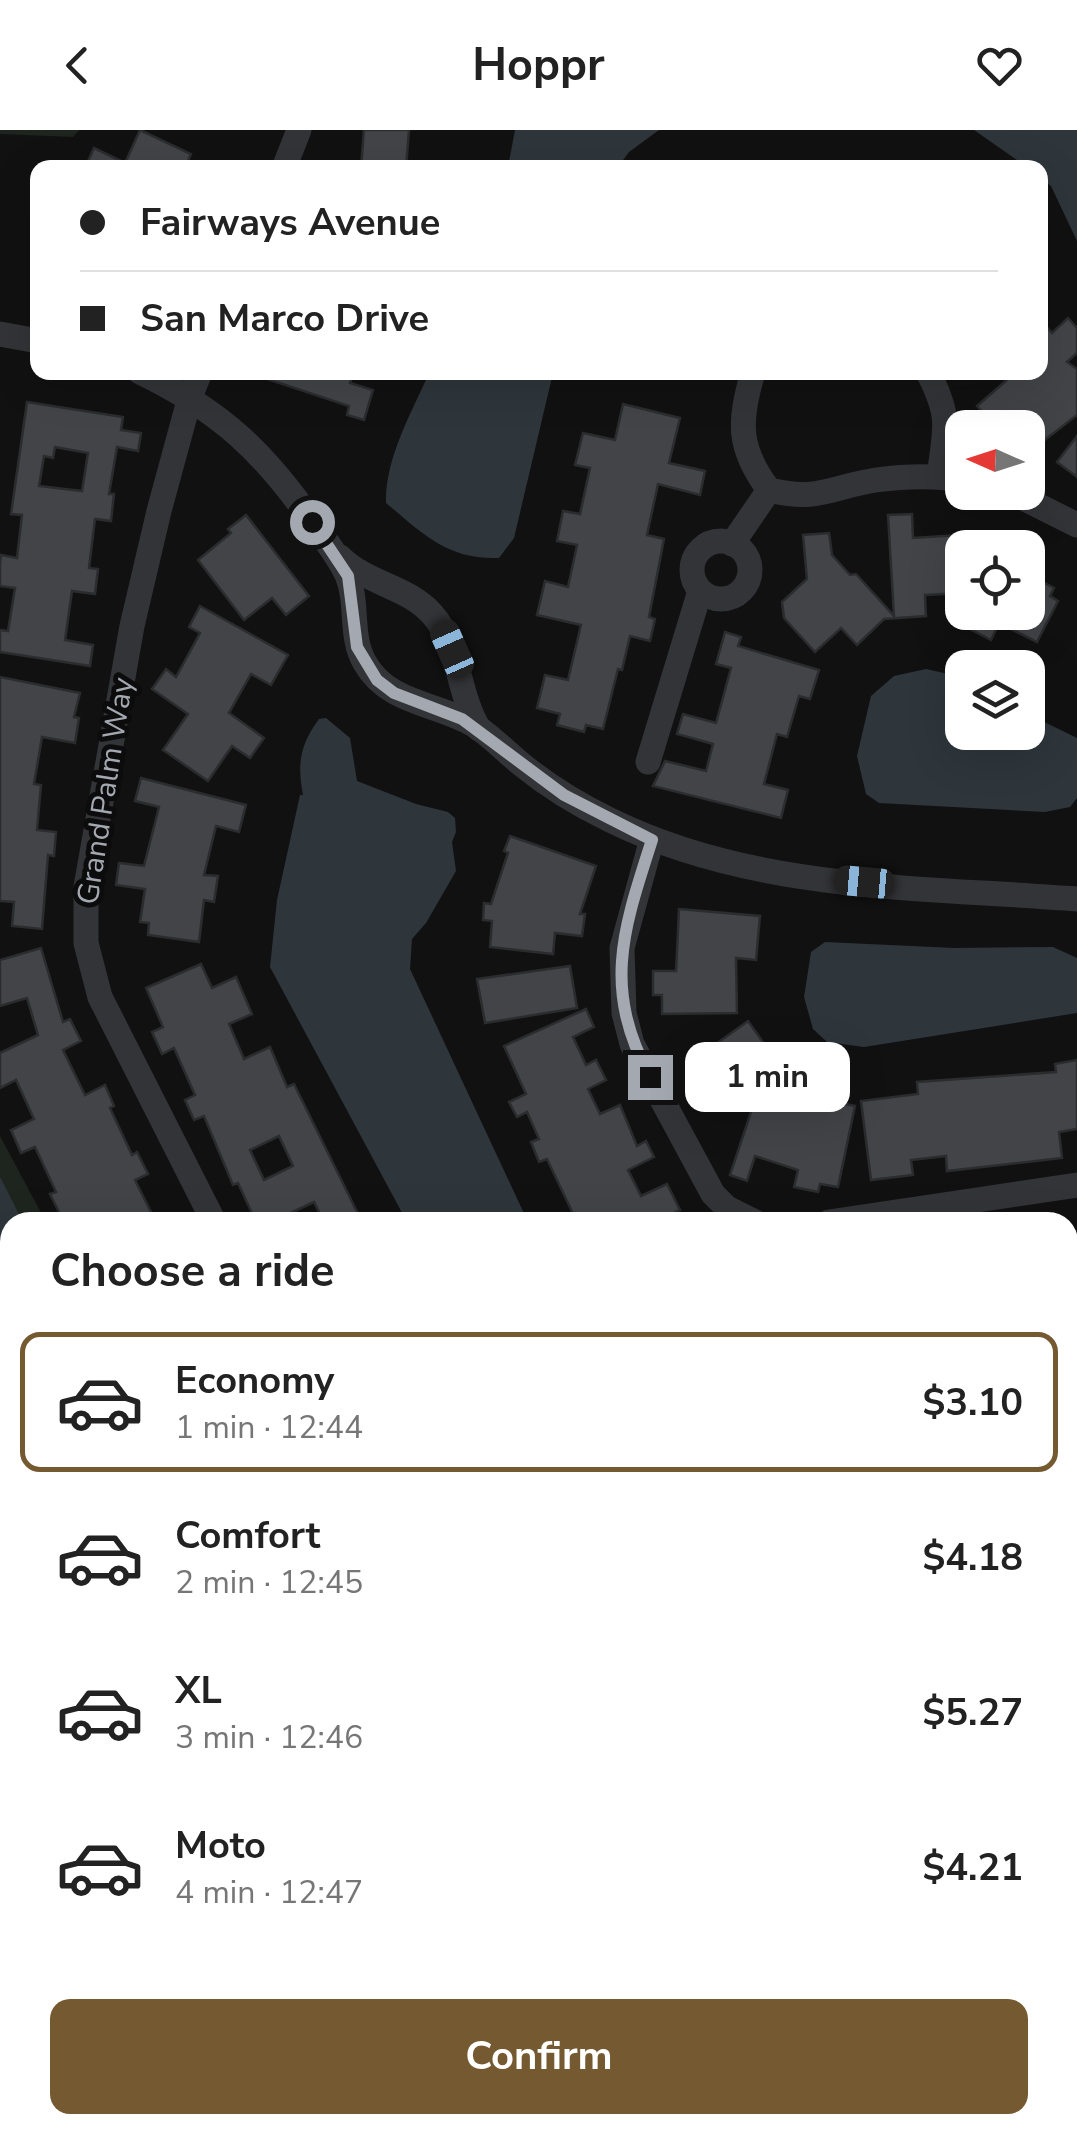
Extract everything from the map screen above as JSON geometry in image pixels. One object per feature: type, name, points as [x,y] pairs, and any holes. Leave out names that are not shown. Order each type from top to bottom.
[{"type":"street","points":[[287,160],[299,130]]},
{"type":"street","points":[[0,334],[30,340]]},
{"type":"street","points":[[156,380],[190,397],[246,440],[280,476],[348,576],[357,647],[377,680],[394,693],[446,711],[479,729],[564,795],[652,840],[736,866],[794,876],[1077,899]]},
{"type":"street","name":"Grand Palm Way","points":[[197,380],[132,626],[84,914],[91,970],[100,997],[209,1212]]},
{"type":"street","points":[[752,380],[742,412],[742,430],[755,471],[769,490],[817,496],[873,481],[945,479]]},
{"type":"street","points":[[932,380],[945,412]]},
{"type":"street","points":[[732,544],[769,490]]},
{"type":"street","points":[[1045,508],[1077,524]]},
{"type":"street","points":[[648,762],[700,591],[692,573],[697,554],[713,542],[732,544],[745,555],[750,573],[736,595],[718,599],[700,591]]},
{"type":"street","points":[[329,546],[368,580],[414,598],[432,614],[452,649],[466,704],[479,729]]},
{"type":"street","points":[[652,840],[622,948],[624,1012],[632,1044],[713,1194],[736,1212]]},
{"type":"street","points":[[894,1212],[1077,1184]]},
{"type":"shaded area","points":[[0,130],[79,130],[73,137],[0,134]]},
{"type":"shaded area","points":[[515,130],[659,130],[623,160],[509,160]]},
{"type":"shaded area","points":[[974,130],[1077,130],[1077,241],[1048,184],[1048,160],[1017,160]]},
{"type":"shaded area","points":[[426,380],[551,380],[514,538],[499,558],[451,550],[425,535],[386,503],[390,469]]},
{"type":"shaded area","points":[[926,669],[945,673],[945,750],[1045,750],[1045,722],[1077,738],[1077,798],[1070,807],[1045,812],[879,803],[866,794],[857,756],[871,696],[894,676]]},
{"type":"shaded area","points":[[326,718],[350,738],[357,781],[448,812],[455,818],[452,842],[456,871],[426,923],[412,939],[410,969],[523,1212],[402,1212],[270,967],[277,900],[303,795],[302,755],[319,719]]},
{"type":"shaded area","points":[[825,942],[954,948],[1053,947],[1077,958],[1077,1013],[864,1047],[827,1042],[813,1029],[804,997],[811,952]]},
{"type":"shaded area","points":[[0,1136],[41,1212],[0,1212]]},
{"type":"shaded area","points":[[0,1177],[18,1212],[0,1212]]},
{"type":"building","points":[[140,130],[191,154],[188,160],[126,160]]},
{"type":"building","points":[[364,130],[409,130],[407,160],[362,160]]},
{"type":"building","points":[[94,148],[119,160],[89,160]]},
{"type":"building","points":[[1068,318],[1077,328],[1077,353],[1067,362],[1077,369],[1077,415],[1045,440],[1045,410],[980,410],[977,406],[1007,380],[1048,380],[1048,328],[1052,333]]},
{"type":"building","points":[[270,380],[351,380],[350,383],[373,390],[364,420],[347,415],[349,406]]},
{"type":"building","points":[[27,402],[123,417],[121,430],[141,433],[138,451],[117,447],[109,494],[114,494],[111,521],[95,519],[89,568],[98,569],[95,594],[72,591],[65,640],[93,645],[90,666],[0,652],[0,630],[8,631],[15,588],[0,586],[1,555],[17,558],[22,515],[11,514]],"holes":[[[55,447],[88,453],[82,491],[39,486],[44,456],[53,458]]]},
{"type":"building","points":[[623,404],[680,418],[669,463],[705,471],[700,495],[658,484],[647,535],[664,539],[649,617],[655,619],[650,641],[630,636],[603,729],[586,725],[584,732],[557,725],[560,714],[537,708],[545,675],[568,680],[581,625],[537,615],[545,581],[568,587],[577,545],[557,541],[563,511],[580,514],[590,468],[575,465],[583,433],[615,440]]},
{"type":"building","points":[[1077,436],[1077,477],[1057,462]]},
{"type":"building","points":[[912,514],[913,538],[945,536],[945,594],[925,595],[926,616],[884,619],[857,645],[841,628],[815,652],[784,618],[782,602],[807,579],[803,535],[829,533],[832,555],[850,575],[856,574],[894,616],[888,515]]},
{"type":"building","points":[[246,515],[309,596],[286,615],[272,598],[244,620],[198,560]]},
{"type":"building","points":[[1045,583],[1054,588],[1050,596],[1058,601],[1045,626]]},
{"type":"building","points":[[200,606],[288,655],[271,685],[251,674],[229,713],[264,738],[250,758],[232,746],[208,781],[163,750],[188,714],[152,689],[166,669],[176,677],[200,633],[189,627]]},
{"type":"building","points":[[972,630],[996,630],[991,640]]},
{"type":"building","points":[[1013,630],[1043,630],[1037,642]]},
{"type":"building","points":[[725,632],[741,637],[738,646],[819,670],[810,699],[799,696],[787,737],[777,734],[764,784],[788,790],[781,818],[653,786],[665,761],[706,771],[713,744],[677,734],[683,714],[716,723],[731,668],[716,664]]},
{"type":"building","points":[[0,677],[80,693],[74,717],[79,718],[75,743],[42,737],[34,784],[41,785],[37,830],[56,832],[54,856],[48,855],[42,929],[12,926],[14,902],[0,901]]},
{"type":"building","points":[[141,778],[246,805],[239,832],[216,826],[204,875],[218,876],[214,902],[204,900],[199,942],[148,935],[149,923],[140,922],[145,889],[116,885],[119,863],[144,866],[159,807],[135,801]]},
{"type":"building","points":[[510,836],[596,866],[580,914],[585,914],[582,936],[555,933],[553,954],[490,947],[492,921],[483,920],[484,903],[491,904]]},
{"type":"building","points":[[679,909],[760,916],[756,960],[736,958],[737,1013],[662,1014],[662,995],[653,995],[653,971],[676,971]]},
{"type":"building","points":[[41,948],[63,1022],[70,1019],[81,1041],[63,1050],[85,1095],[105,1085],[114,1106],[110,1108],[132,1155],[137,1152],[148,1174],[135,1180],[151,1212],[59,1212],[50,1194],[56,1192],[35,1147],[21,1153],[11,1130],[34,1119],[16,1080],[0,1088],[0,1053],[38,1035],[27,998],[0,1006],[0,960]]},
{"type":"building","points":[[201,964],[212,988],[236,977],[252,1014],[229,1024],[244,1059],[270,1047],[287,1087],[294,1084],[357,1212],[319,1212],[314,1202],[293,1212],[251,1212],[238,1183],[233,1185],[204,1116],[194,1120],[185,1100],[195,1095],[174,1048],[162,1054],[152,1032],[163,1027],[146,988]],"holes":[[[279,1136],[293,1166],[264,1180],[250,1150]]]},
{"type":"building","points":[[570,966],[577,1008],[485,1023],[477,979]]},
{"type":"building","points":[[586,1009],[594,1027],[573,1037],[586,1065],[596,1060],[606,1080],[588,1089],[600,1114],[620,1105],[637,1146],[646,1141],[654,1157],[628,1170],[641,1196],[667,1184],[680,1210],[572,1212],[547,1159],[539,1162],[531,1142],[539,1139],[527,1112],[517,1117],[509,1102],[526,1094],[504,1046]]},
{"type":"building","points":[[748,1021],[772,1055],[712,1098],[688,1064]]},
{"type":"building","points":[[1077,1060],[1077,1129],[1059,1132],[1062,1158],[947,1171],[946,1156],[911,1160],[913,1175],[871,1180],[861,1101],[918,1094],[917,1082],[1056,1072],[1055,1064]]},
{"type":"building","points":[[760,1085],[812,1103],[813,1097],[855,1106],[838,1187],[820,1184],[818,1192],[794,1187],[798,1170],[755,1156],[747,1181],[730,1175]]},
{"type":"route","points":[[312,522],[348,576],[357,647],[377,680],[394,693],[462,719],[564,795],[652,840],[628,916],[620,980],[632,1044],[650,1077]]}]
